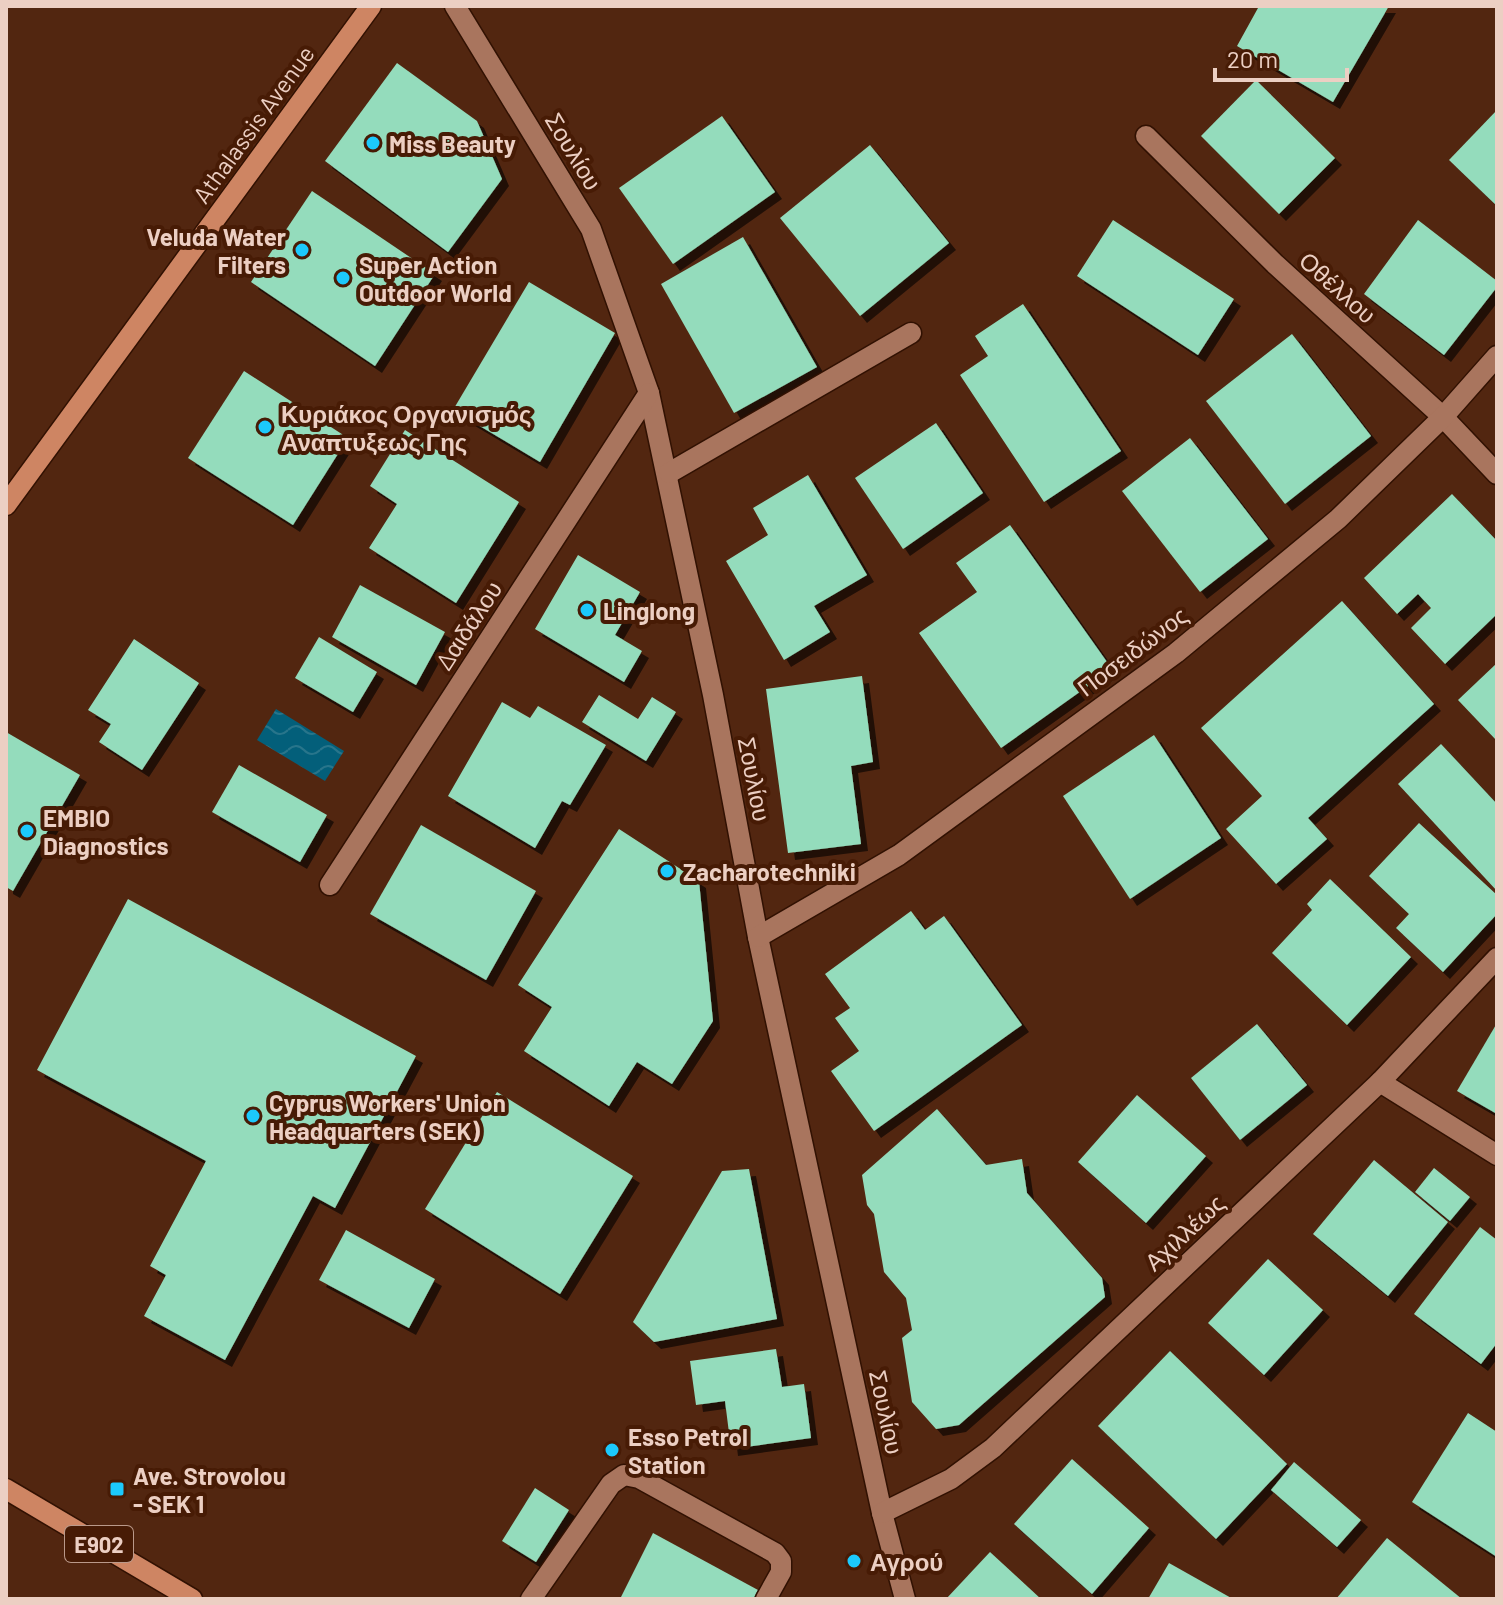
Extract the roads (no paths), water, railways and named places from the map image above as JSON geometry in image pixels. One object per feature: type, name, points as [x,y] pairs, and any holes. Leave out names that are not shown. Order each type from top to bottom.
[{"type":"main road","name":"Athalassis Avenue","points":[[6,505],[371,6]]},
{"type":"main road","name":"E902","points":[[6,1489],[192,1599]]},
{"type":"street","name":"Σουλίου","points":[[455,6],[591,229],[649,393],[669,473],[758,937],[882,1513],[905,1599]]},
{"type":"street","name":"Οθέλλου","points":[[1146,136],[1275,264],[1443,417],[1497,474]]},
{"type":"street","points":[[669,473],[911,333]]},
{"type":"street","name":"Ποσειδώνος","points":[[758,937],[899,855],[1176,653],[1338,519],[1443,417],[1497,356]]},
{"type":"street","name":"Δαιδάλου","points":[[330,885],[649,393]]},
{"type":"street","name":"Αχιλλέως","points":[[882,1513],[951,1479],[993,1448],[1380,1082],[1497,958]]},
{"type":"street","points":[[1380,1082],[1497,1155]]},
{"type":"street","points":[[531,1599],[611,1484],[624,1475],[639,1478],[775,1553],[781,1561],[781,1572],[766,1599]]},
{"type":"water","points":[[276,709],[344,751],[325,781],[257,740]]},
{"type":"place","name":"Miss Beauty","points":[[373,143]]},
{"type":"place","name":"Veluda Water Filters","points":[[302,250]]},
{"type":"place","name":"Super Action Outdoor World","points":[[343,278]]},
{"type":"place","name":"Κυριάκος Οργανισμός Αναπτυξεως Γης","points":[[265,427]]},
{"type":"place","name":"Linglong","points":[[587,610]]},
{"type":"place","name":"EMBIO Diagnostics","points":[[27,831]]},
{"type":"place","name":"Zacharotechniki","points":[[667,871]]},
{"type":"place","name":"Cyprus Workers' Union Headquarters (SEK)","points":[[253,1116]]},
{"type":"place","name":"Esso Petrol Station","points":[[612,1450]]},
{"type":"place","name":"Ave. Strovolou - SEK 1","points":[[117,1489]]},
{"type":"place","name":"Αγρού","points":[[854,1561]]}]
